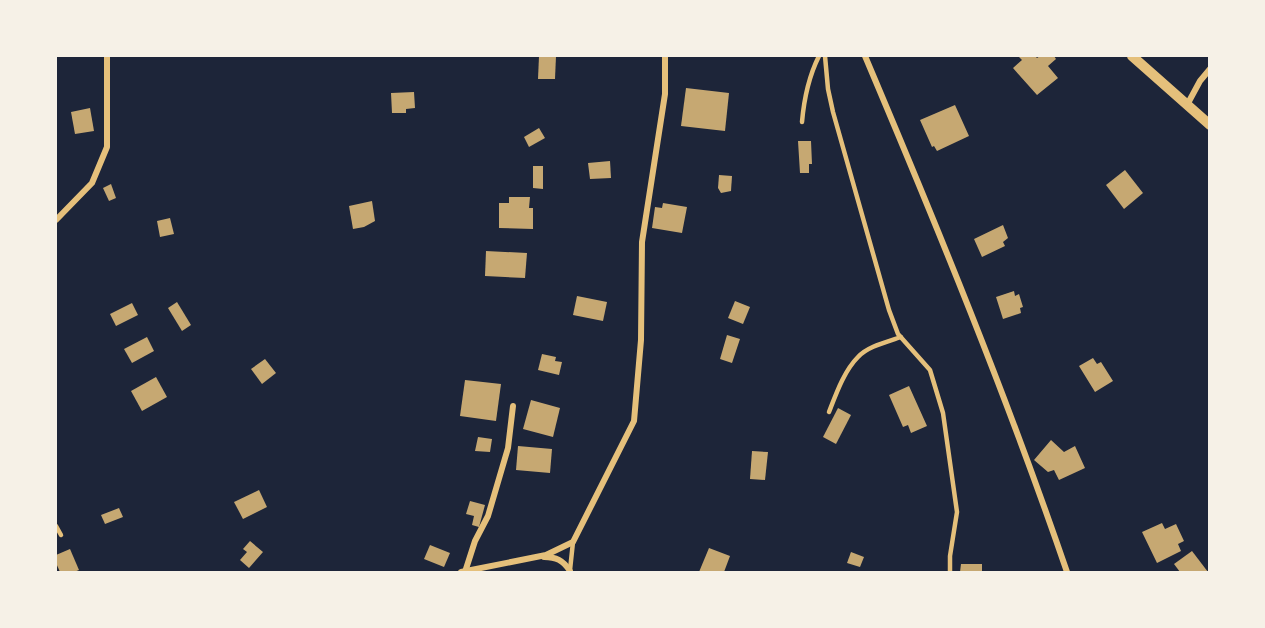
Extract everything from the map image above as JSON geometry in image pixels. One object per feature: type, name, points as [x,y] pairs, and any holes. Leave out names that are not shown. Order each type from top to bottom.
[{"type":"street","points":[[56,220],[92,183],[107,147],[107,56]]},
{"type":"street","points":[[463,572],[539,556],[573,542],[634,421],[641,340],[642,242],[665,94],[665,56]]},
{"type":"street","points":[[865,56],[977,327],[1032,470],[1067,573]]},
{"type":"street","points":[[1132,56],[1209,125]]},
{"type":"street","points":[[1187,105],[1209,69]]},
{"type":"street","points":[[463,572],[488,516],[508,448],[513,406]]},
{"type":"street","points":[[539,556],[553,557],[564,562],[569,572]]},
{"type":"lane","points":[[802,122],[803,106],[819,56]]},
{"type":"lane","points":[[825,56],[833,112],[889,310],[901,337],[930,370],[943,413],[957,512],[950,556],[950,573]]},
{"type":"lane","points":[[829,412],[846,373],[858,356],[877,345],[901,337]]},
{"type":"lane","points":[[56,526],[61,535]]},
{"type":"lane","points":[[569,572],[573,542]]},
{"type":"shaded area","points":[[56,56],[1209,56],[1209,572],[56,572]]},
{"type":"building","points":[[539,56],[556,56],[555,79],[538,79]]},
{"type":"building","points":[[1018,56],[1037,58],[1054,56],[1056,59],[1048,66],[1058,78],[1037,95],[1013,68],[1022,60]]},
{"type":"building","points":[[686,88],[729,93],[725,131],[681,126]]},
{"type":"building","points":[[414,92],[415,108],[406,109],[406,113],[392,113],[391,93]]},
{"type":"building","points":[[955,105],[969,136],[937,151],[934,146],[932,147],[920,120]]},
{"type":"building","points":[[90,108],[94,131],[75,134],[71,112]]},
{"type":"building","points":[[539,128],[545,138],[529,147],[524,137]]},
{"type":"building","points":[[798,141],[811,141],[812,164],[809,164],[809,173],[800,173]]},
{"type":"building","points":[[610,161],[611,178],[590,179],[588,163]]},
{"type":"building","points":[[533,166],[543,166],[543,189],[533,188]]},
{"type":"building","points":[[1125,170],[1143,193],[1124,209],[1106,185]]},
{"type":"building","points":[[719,175],[732,176],[731,191],[721,193],[718,188]]},
{"type":"building","points":[[111,184],[116,198],[109,201],[103,188]]},
{"type":"building","points":[[509,197],[530,197],[529,208],[533,208],[533,229],[499,228],[499,203],[509,203]]},
{"type":"building","points":[[372,201],[375,221],[364,227],[353,229],[349,206]]},
{"type":"building","points":[[663,203],[687,207],[682,233],[652,228],[655,207],[662,208]]},
{"type":"building","points":[[170,218],[174,234],[160,237],[157,221]]},
{"type":"building","points":[[1003,225],[1008,238],[1003,242],[1005,246],[982,257],[974,239]]},
{"type":"building","points":[[486,251],[527,253],[525,278],[485,276]]},
{"type":"building","points":[[1014,291],[1015,296],[1019,294],[1023,307],[1020,308],[1021,313],[1003,319],[996,297]]},
{"type":"building","points":[[577,296],[607,302],[603,321],[573,315]]},
{"type":"building","points":[[735,301],[750,307],[743,324],[728,318]]},
{"type":"building","points":[[177,302],[191,325],[182,331],[168,308]]},
{"type":"building","points":[[132,303],[138,315],[116,326],[110,314]]},
{"type":"building","points":[[727,335],[740,339],[732,363],[720,359]]},
{"type":"building","points":[[147,337],[154,351],[132,363],[124,349]]},
{"type":"building","points":[[542,354],[556,357],[555,361],[562,362],[559,375],[538,370]]},
{"type":"building","points":[[1093,358],[1097,364],[1101,362],[1113,381],[1095,392],[1079,366]]},
{"type":"building","points":[[265,359],[276,373],[262,384],[251,369]]},
{"type":"building","points":[[156,377],[167,397],[142,411],[131,391]]},
{"type":"building","points":[[465,380],[501,384],[496,421],[460,416]]},
{"type":"building","points":[[909,386],[927,426],[911,433],[908,425],[903,427],[889,395]]},
{"type":"building","points":[[531,400],[560,408],[553,437],[523,429]]},
{"type":"building","points":[[838,408],[851,415],[836,444],[823,437]]},
{"type":"building","points":[[478,437],[492,439],[490,452],[475,451]]},
{"type":"building","points":[[1051,440],[1064,452],[1075,446],[1085,468],[1059,480],[1054,470],[1048,472],[1034,460]]},
{"type":"building","points":[[518,446],[552,449],[550,473],[516,470]]},
{"type":"building","points":[[752,451],[768,452],[765,480],[750,479]]},
{"type":"building","points":[[259,490],[267,507],[243,519],[234,502]]},
{"type":"building","points":[[470,501],[485,505],[479,527],[472,525],[474,516],[466,514]]},
{"type":"building","points":[[119,508],[123,517],[105,524],[101,515]]},
{"type":"building","points":[[1162,523],[1165,529],[1176,524],[1184,541],[1178,544],[1181,551],[1157,563],[1142,532]]},
{"type":"building","points":[[250,541],[263,552],[249,568],[240,560],[247,552],[243,549]]},
{"type":"building","points":[[430,545],[450,553],[444,567],[424,559]]},
{"type":"building","points":[[709,548],[730,556],[724,572],[699,572]]},
{"type":"building","points":[[70,549],[79,570],[60,572],[56,563],[56,555]]},
{"type":"building","points":[[1192,551],[1208,572],[1180,572],[1174,564]]},
{"type":"building","points":[[851,552],[864,557],[860,567],[847,563]]},
{"type":"building","points":[[961,564],[982,564],[982,572],[960,572]]}]
